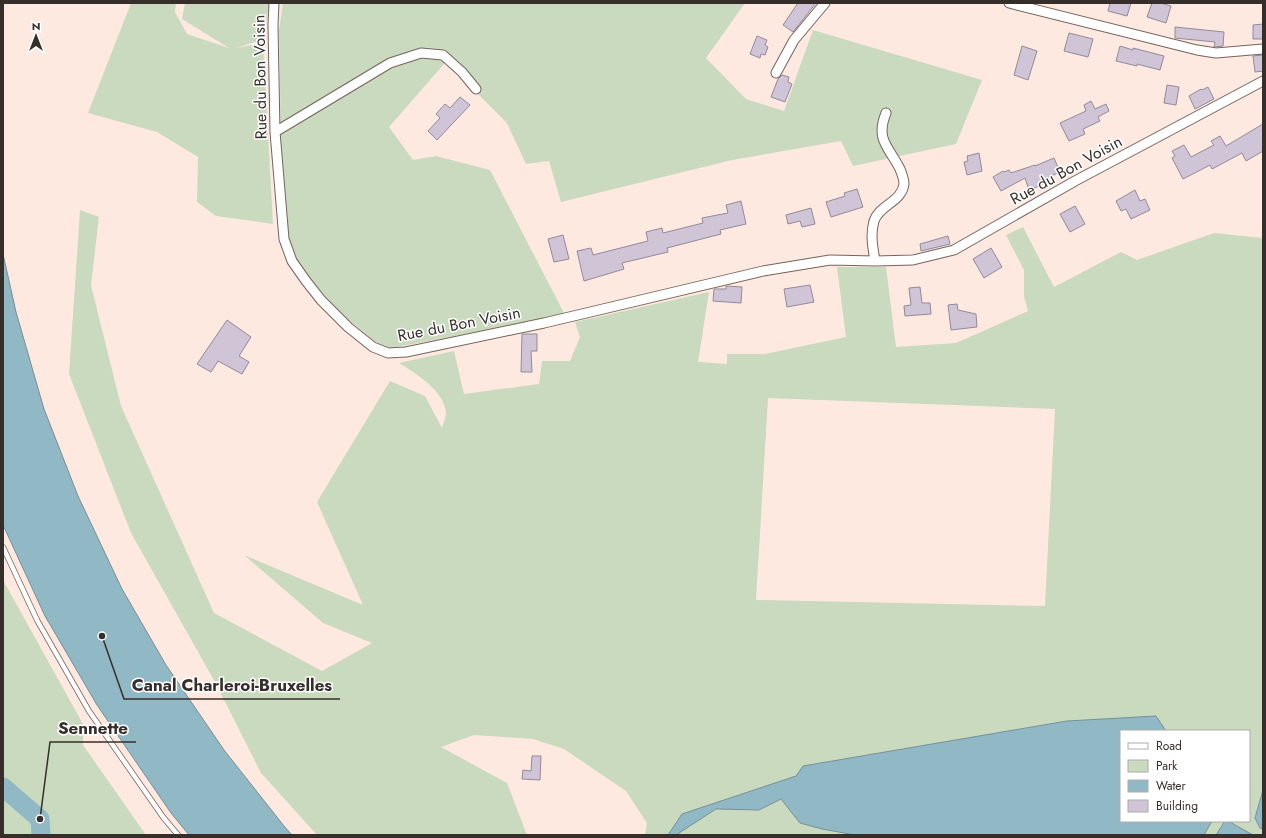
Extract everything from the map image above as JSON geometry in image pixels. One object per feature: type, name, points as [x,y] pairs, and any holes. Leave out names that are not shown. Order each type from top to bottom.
[{"type":"street","name":"Rue du Bon Voisin","points":[[274,3],[275,132],[284,239],[292,261],[306,282],[321,300],[342,321],[374,347],[388,353],[406,352],[537,324],[762,271],[830,260],[913,260],[954,250],[1076,181],[1263,81]]},
{"type":"street","points":[[776,73],[794,40],[825,3]]},
{"type":"street","points":[[1009,3],[1197,50],[1216,52],[1263,49]]},
{"type":"street","points":[[275,132],[390,64],[421,53],[443,55],[462,72],[476,89]]},
{"type":"street","points":[[875,261],[872,235],[874,220],[882,209],[895,200],[902,192],[904,182],[898,165],[883,141],[882,130],[886,113]]},
{"type":"lane","points":[[3,547],[37,620],[89,711],[163,817],[178,835]]},
{"type":"green space","points":[[131,3],[176,3],[175,12],[187,34],[229,48],[182,19],[185,3],[269,3],[264,39],[236,48],[263,43],[273,224],[216,216],[197,202],[198,157],[157,132],[88,113]]},
{"type":"green space","points":[[283,3],[745,3],[706,58],[746,99],[784,111],[813,30],[982,80],[956,144],[853,166],[841,141],[732,160],[561,202],[549,161],[526,164],[507,123],[478,94],[479,86],[451,55],[389,127],[413,160],[436,156],[490,170],[565,315],[392,348],[381,346],[339,312],[299,265],[285,232],[282,200],[279,30]]},
{"type":"green space","points":[[80,210],[99,217],[91,285],[121,406],[214,613],[322,671],[372,643],[323,623],[244,555],[363,605],[317,502],[390,381],[425,396],[442,428],[446,413],[440,397],[428,384],[399,363],[454,351],[464,394],[539,384],[542,361],[570,361],[580,337],[575,322],[709,292],[698,362],[727,364],[727,354],[765,354],[846,337],[837,267],[886,267],[896,347],[956,343],[1028,311],[1024,297],[1024,270],[1006,235],[1023,227],[1054,287],[1121,252],[1137,260],[1214,233],[1263,238],[1263,790],[1255,818],[1260,828],[1263,829],[1263,835],[1253,835],[1230,822],[1250,822],[1250,730],[1165,730],[1156,716],[1067,721],[803,766],[796,776],[682,814],[668,835],[645,835],[647,823],[626,791],[564,749],[533,739],[474,735],[441,747],[507,783],[527,835],[317,835],[261,773],[215,682],[131,533],[69,374]],"holes":[[[768,398],[1055,409],[1045,606],[756,600]]]},
{"type":"green space","points":[[3,580],[83,724],[83,745],[146,835],[3,835]]},
{"type":"green space","points":[[781,799],[800,823],[855,835],[676,835],[716,809],[759,810]]},
{"type":"green space","points":[[1211,822],[1224,822],[1216,835],[1204,835]]},
{"type":"water","points":[[3,254],[16,312],[44,409],[78,496],[122,589],[166,665],[224,750],[292,835],[189,835],[171,813],[97,705],[45,616],[3,525]]},
{"type":"water","points":[[1156,716],[1165,730],[1120,730],[1120,822],[1211,822],[1204,835],[855,835],[800,823],[781,799],[759,810],[716,809],[676,835],[668,835],[682,814],[796,776],[803,766],[1067,721]]},
{"type":"water","points":[[1263,790],[1263,829],[1260,828],[1255,818]]},
{"type":"water","points":[[1224,822],[1230,822],[1253,835],[1216,835]]},
{"type":"building","points":[[798,3],[816,3],[793,32],[783,25]]},
{"type":"building","points":[[1110,3],[1131,3],[1127,16],[1108,11]]},
{"type":"building","points":[[1152,3],[1161,3],[1171,6],[1166,23],[1147,17]]},
{"type":"building","points":[[1263,24],[1263,39],[1253,39],[1253,25]]},
{"type":"building","points":[[1175,27],[1224,32],[1223,46],[1214,47],[1215,42],[1175,38]]},
{"type":"building","points":[[1069,33],[1093,39],[1088,57],[1064,51]]},
{"type":"building","points":[[757,36],[767,40],[765,45],[768,47],[765,55],[761,54],[760,58],[750,54]]},
{"type":"building","points":[[1022,46],[1037,51],[1028,80],[1014,75]]},
{"type":"building","points":[[1120,46],[1164,56],[1160,70],[1137,64],[1137,66],[1116,61]]},
{"type":"building","points":[[1263,55],[1263,71],[1255,72],[1253,56]]},
{"type":"building","points":[[782,75],[789,77],[788,82],[792,84],[785,102],[771,97],[778,79]]},
{"type":"building","points":[[1167,85],[1179,87],[1176,105],[1164,103]]},
{"type":"building","points":[[1208,87],[1214,99],[1195,109],[1189,96]]},
{"type":"building","points":[[460,97],[470,105],[437,140],[428,131],[440,118],[436,114],[445,104],[450,108]]},
{"type":"building","points":[[1091,101],[1095,109],[1106,104],[1109,111],[1098,117],[1100,121],[1083,129],[1085,134],[1069,141],[1060,123],[1086,111],[1084,105]]},
{"type":"building","points":[[1263,124],[1263,151],[1246,161],[1242,153],[1212,169],[1210,165],[1183,179],[1172,158],[1175,156],[1172,151],[1184,145],[1191,157],[1214,145],[1211,141],[1220,136],[1226,146]]},
{"type":"building","points":[[979,153],[982,171],[967,175],[964,162],[968,161],[967,156]]},
{"type":"building","points":[[1054,158],[1060,172],[1040,181],[1042,185],[1029,190],[1025,178],[1001,191],[993,177],[1003,171],[1009,170],[1011,173],[1035,166]]},
{"type":"building","points":[[857,189],[863,207],[831,217],[826,202],[845,196],[844,193]]},
{"type":"building","points":[[1135,190],[1140,201],[1145,199],[1150,210],[1131,219],[1126,209],[1121,211],[1116,201]]},
{"type":"building","points":[[741,201],[746,224],[720,230],[721,234],[667,248],[668,252],[622,263],[624,269],[584,281],[577,251],[591,248],[593,255],[648,241],[646,232],[662,228],[663,233],[703,223],[702,218],[728,213],[726,205]]},
{"type":"building","points":[[1075,206],[1085,224],[1070,232],[1060,214]]},
{"type":"building","points":[[811,208],[815,224],[802,227],[800,221],[788,224],[786,215]]},
{"type":"building","points":[[563,235],[569,259],[554,262],[548,239]]},
{"type":"building","points":[[948,236],[950,244],[921,251],[920,244]]},
{"type":"building","points":[[991,248],[1002,267],[984,278],[973,259]]},
{"type":"building","points":[[810,285],[814,302],[787,307],[784,289]]},
{"type":"building","points":[[726,286],[742,287],[741,303],[713,301],[714,289],[726,289]]},
{"type":"building","points":[[920,287],[922,303],[930,303],[931,314],[905,316],[904,306],[911,305],[909,288]]},
{"type":"building","points":[[957,304],[958,310],[976,314],[977,327],[951,330],[948,305]]},
{"type":"building","points":[[227,320],[251,337],[239,356],[249,362],[242,374],[218,361],[211,372],[197,364]]},
{"type":"building","points":[[522,334],[537,334],[537,351],[531,351],[532,372],[521,372]]},
{"type":"building","points":[[532,756],[541,756],[540,780],[522,779],[523,770],[531,771]]},
{"type":"waterway","points":[[3,787],[40,819],[41,835]]},
{"type":"place","name":"Canal Charleroi-Bruxelles","points":[[102,636]]},
{"type":"place","name":"Sennette","points":[[40,819]]}]
